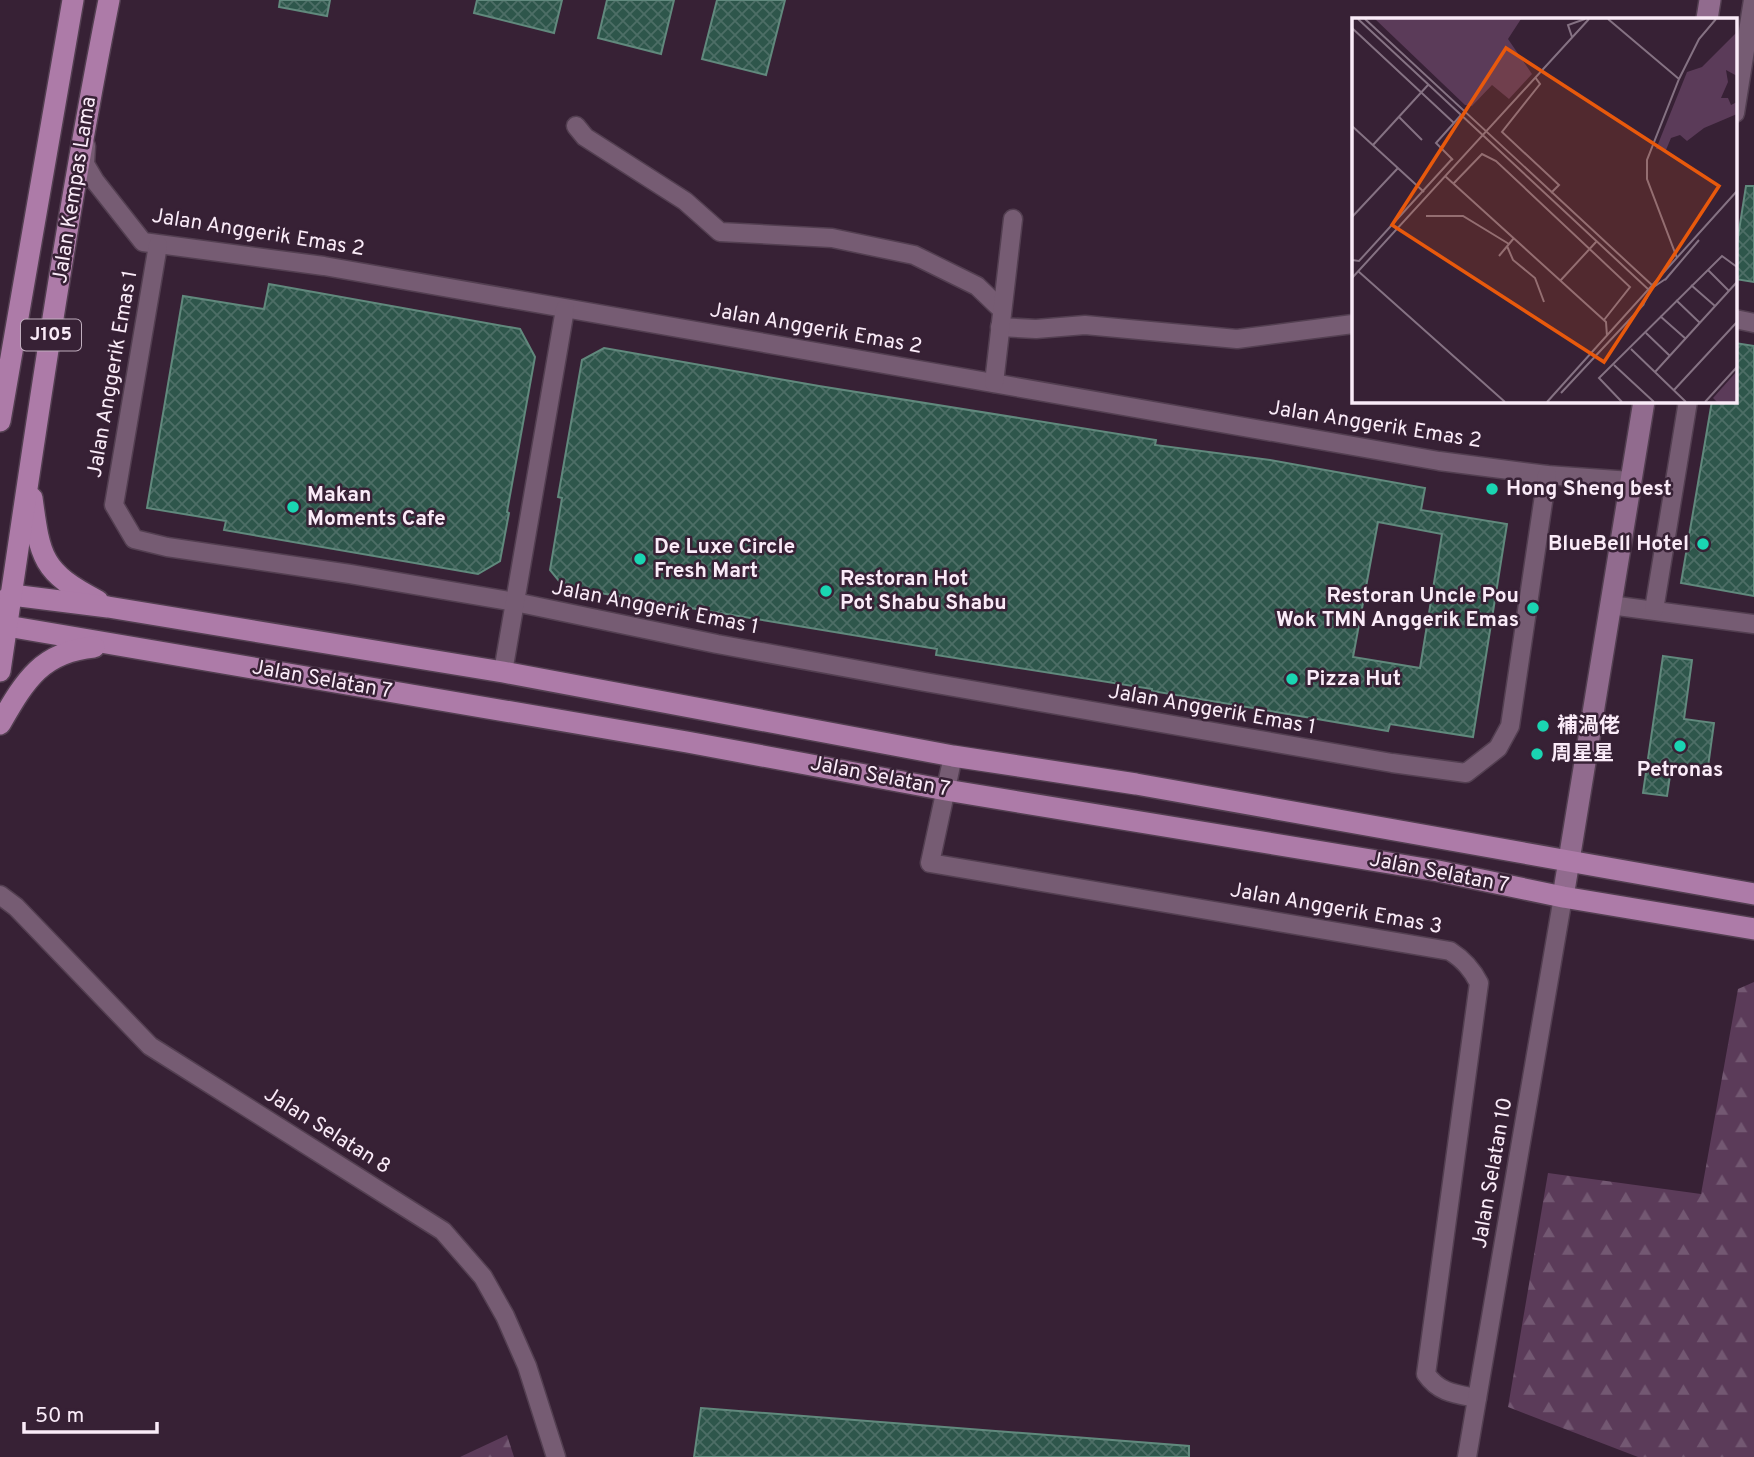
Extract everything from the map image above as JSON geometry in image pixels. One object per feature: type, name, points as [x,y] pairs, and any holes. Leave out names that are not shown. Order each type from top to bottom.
[{"type":"main road","name":"Jalan Kempas Lama","points":[[0,421],[73,0]]},
{"type":"main road","name":"Jalan Kempas Lama","points":[[0,671],[6,600],[108,0]]},
{"type":"main road","points":[[29,468],[40,550],[51,569],[77,590],[108,607]]},
{"type":"main road","name":"Jalan Selatan 7","points":[[6,600],[108,607],[503,672],[953,756],[1136,784],[1754,894]]},
{"type":"main road","name":"Jalan Selatan 7","points":[[3,622],[113,645],[687,742],[946,790],[1438,871],[1563,897],[1754,929]]},
{"type":"main road","points":[[0,724],[30,677],[48,660],[84,648],[113,645]]},
{"type":"street","points":[[1707,18],[1710,0]]},
{"type":"street","points":[[1736,107],[1753,0]]},
{"type":"street","name":"Jalan Anggerik Emas 2","points":[[87,111],[85,164],[103,194],[143,242],[324,266],[1439,461],[1547,475],[1631,481]]},
{"type":"street","points":[[576,126],[585,137],[685,201],[720,232],[832,237],[914,255],[977,286],[1000,318],[1036,329],[1085,325],[1237,340],[1352,324]]},
{"type":"street","points":[[994,383],[1013,219]]},
{"type":"street","name":"Jalan Anggerik Emas 1","points":[[159,245],[114,505],[134,539],[167,547],[351,574],[515,603],[717,644],[1134,720],[1392,763],[1466,773],[1498,748],[1510,726],[1547,475]]},
{"type":"street","points":[[503,672],[565,309]]},
{"type":"street","points":[[1736,319],[1754,323]]},
{"type":"street","points":[[1563,897],[1644,402]]},
{"type":"street","points":[[1654,610],[1688,402]]},
{"type":"street","points":[[1610,605],[1754,624]]},
{"type":"street","points":[[946,790],[953,756]]},
{"type":"street","name":"Jalan Anggerik Emas 3","points":[[946,790],[930,863],[1450,951],[1463,959],[1479,983],[1426,1374],[1434,1386],[1445,1392],[1478,1398]]},
{"type":"street","name":"Jalan Selatan 8","points":[[0,895],[16,907],[150,1046],[443,1231],[483,1277],[505,1316],[527,1366],[556,1457]]},
{"type":"street","name":"Jalan Selatan 10","points":[[1467,1457],[1563,897]]},
{"type":"green space","points":[[1754,982],[1754,1457],[1638,1457],[1508,1407],[1548,1173],[1701,1194],[1738,989]]},
{"type":"green space","points":[[507,1435],[514,1457],[460,1457]]},
{"type":"building","points":[[280,0],[330,0],[327,16],[279,7]]},
{"type":"building","points":[[477,0],[562,0],[554,33],[474,13]]},
{"type":"building","points":[[607,0],[674,0],[661,54],[598,38]]},
{"type":"building","points":[[717,0],[785,0],[766,75],[702,59]]},
{"type":"building","points":[[1746,186],[1754,186],[1754,282],[1736,279],[1736,250]]},
{"type":"building","points":[[269,284],[520,329],[535,357],[500,561],[478,574],[224,530],[226,521],[147,508],[183,296],[264,309]]},
{"type":"building","points":[[1736,343],[1754,346],[1754,596],[1681,583],[1712,402],[1736,402]]},
{"type":"building","points":[[604,348],[819,386],[1156,440],[1155,445],[1270,460],[1425,488],[1421,510],[1507,524],[1473,737],[1390,724],[1388,731],[1152,689],[936,655],[937,649],[564,587],[550,570],[562,498],[558,497],[582,360]],"holes":[[[1378,522],[1442,534],[1420,668],[1353,657]]]},
{"type":"building","name":"Petronas","points":[[1663,656],[1692,660],[1684,719],[1714,723],[1707,774],[1671,769],[1667,796],[1643,793]]},
{"type":"building","points":[[701,1408],[1189,1446],[1189,1457],[694,1457]]},
{"type":"place","name":"Hong Sheng best","points":[[1492,489]]},
{"type":"place","name":"Makan Moments Cafe","points":[[293,507]]},
{"type":"place","name":"BlueBell Hotel","points":[[1703,544]]},
{"type":"place","name":"De Luxe Circle Fresh Mart","points":[[640,559]]},
{"type":"place","name":"Restoran Hot Pot Shabu Shabu","points":[[826,591]]},
{"type":"place","name":"Restoran Uncle Pou Wok TMN Anggerik Emas","points":[[1533,608]]},
{"type":"place","name":"Pizza Hut","points":[[1292,679]]},
{"type":"place","name":"補渦佬","points":[[1543,726]]},
{"type":"place","name":"Petronas","points":[[1680,746]]},
{"type":"place","name":"周星星","points":[[1537,754]]}]
